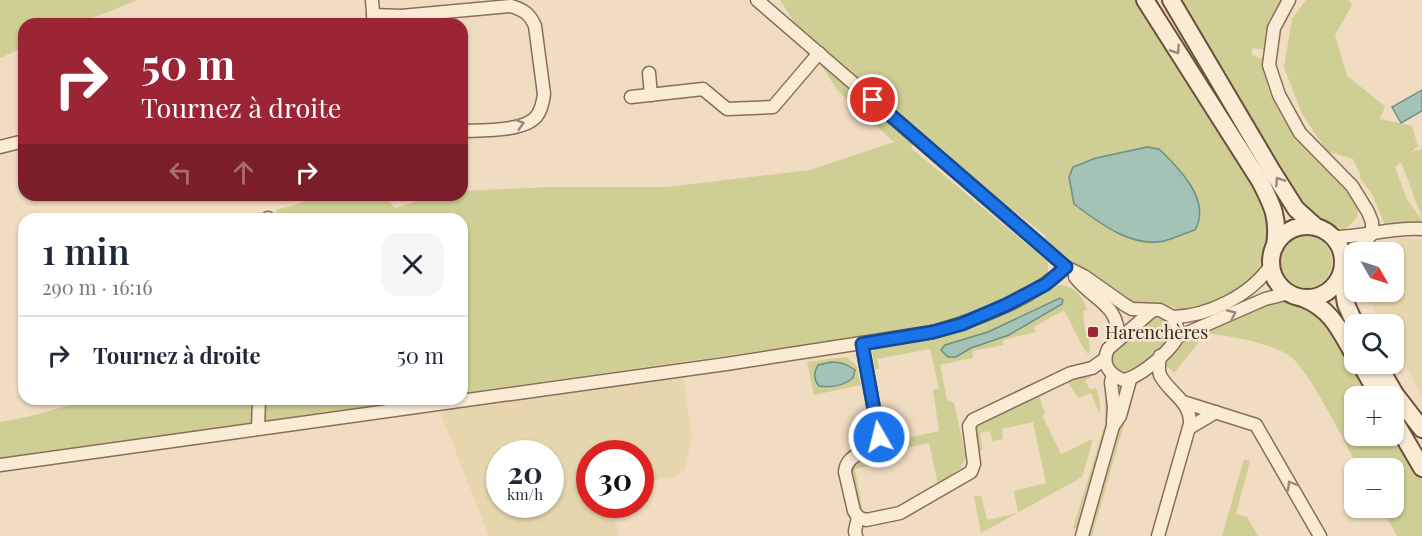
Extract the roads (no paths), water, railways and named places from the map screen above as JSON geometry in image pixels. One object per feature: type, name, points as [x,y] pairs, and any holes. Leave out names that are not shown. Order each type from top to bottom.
[{"type":"main road","points":[[1145,0],[1260,181],[1275,209],[1277,228],[1271,265],[1277,282],[1296,295],[1323,308],[1333,319],[1344,338]]},
{"type":"main road","points":[[1171,0],[1296,209],[1315,226],[1334,237],[1340,246],[1346,304],[1350,314]]},
{"type":"main road","points":[[1275,246],[1282,236],[1292,229],[1315,226]]},
{"type":"main road","points":[[1296,295],[1314,297],[1325,293],[1334,286],[1342,269]]},
{"type":"main road","points":[[1383,374],[1395,394],[1422,429]]},
{"type":"main road","points":[[1404,437],[1422,468]]},
{"type":"street","points":[[372,0],[373,18]]},
{"type":"street","points":[[757,0],[1067,268],[1080,283],[1112,311],[1119,331],[1118,340]]},
{"type":"street","points":[[1289,0],[1274,28],[1269,65],[1279,95],[1300,133],[1352,186],[1372,222],[1372,234],[1342,269]]},
{"type":"street","points":[[387,18],[511,6],[522,9],[531,16],[536,26],[544,94],[537,116],[528,123],[516,127],[468,131]]},
{"type":"street","points":[[631,97],[703,89],[727,109],[773,106],[819,53]]},
{"type":"street","points":[[649,73],[651,94]]},
{"type":"street","points":[[0,147],[18,142]]},
{"type":"street","points":[[1334,237],[1409,228],[1422,229]]},
{"type":"street","points":[[1067,268],[1084,276],[1132,309],[1160,310],[1173,316],[1185,316],[1215,308],[1252,287],[1264,276],[1271,265]]},
{"type":"street","points":[[468,399],[933,332],[962,324],[1006,305],[1036,289],[1067,268]]},
{"type":"street","points":[[1113,426],[1120,416],[1135,377],[1178,337],[1265,299],[1296,295]]},
{"type":"street","points":[[1082,536],[1113,426],[1108,349],[1153,310]]},
{"type":"street","points":[[1173,316],[1179,332],[1178,337]]},
{"type":"street","points":[[856,536],[858,518],[854,511],[845,466],[876,442],[879,430],[862,344]]},
{"type":"street","points":[[1158,536],[1191,416],[1183,402],[1161,377],[1160,356]]},
{"type":"street","points":[[858,518],[866,520],[900,513],[971,472],[974,464],[969,426],[973,420],[1071,373],[1092,368],[1109,368],[1123,380],[1151,374],[1161,377]]},
{"type":"street","points":[[1183,402],[1252,422],[1260,428],[1320,536]]},
{"type":"street","points":[[258,428],[259,405]]},
{"type":"street","points":[[0,465],[423,405]]},
{"type":"street","points":[[1189,428],[1216,412]]},
{"type":"place","name":"Harenchères","points":[[1093,332]]}]
